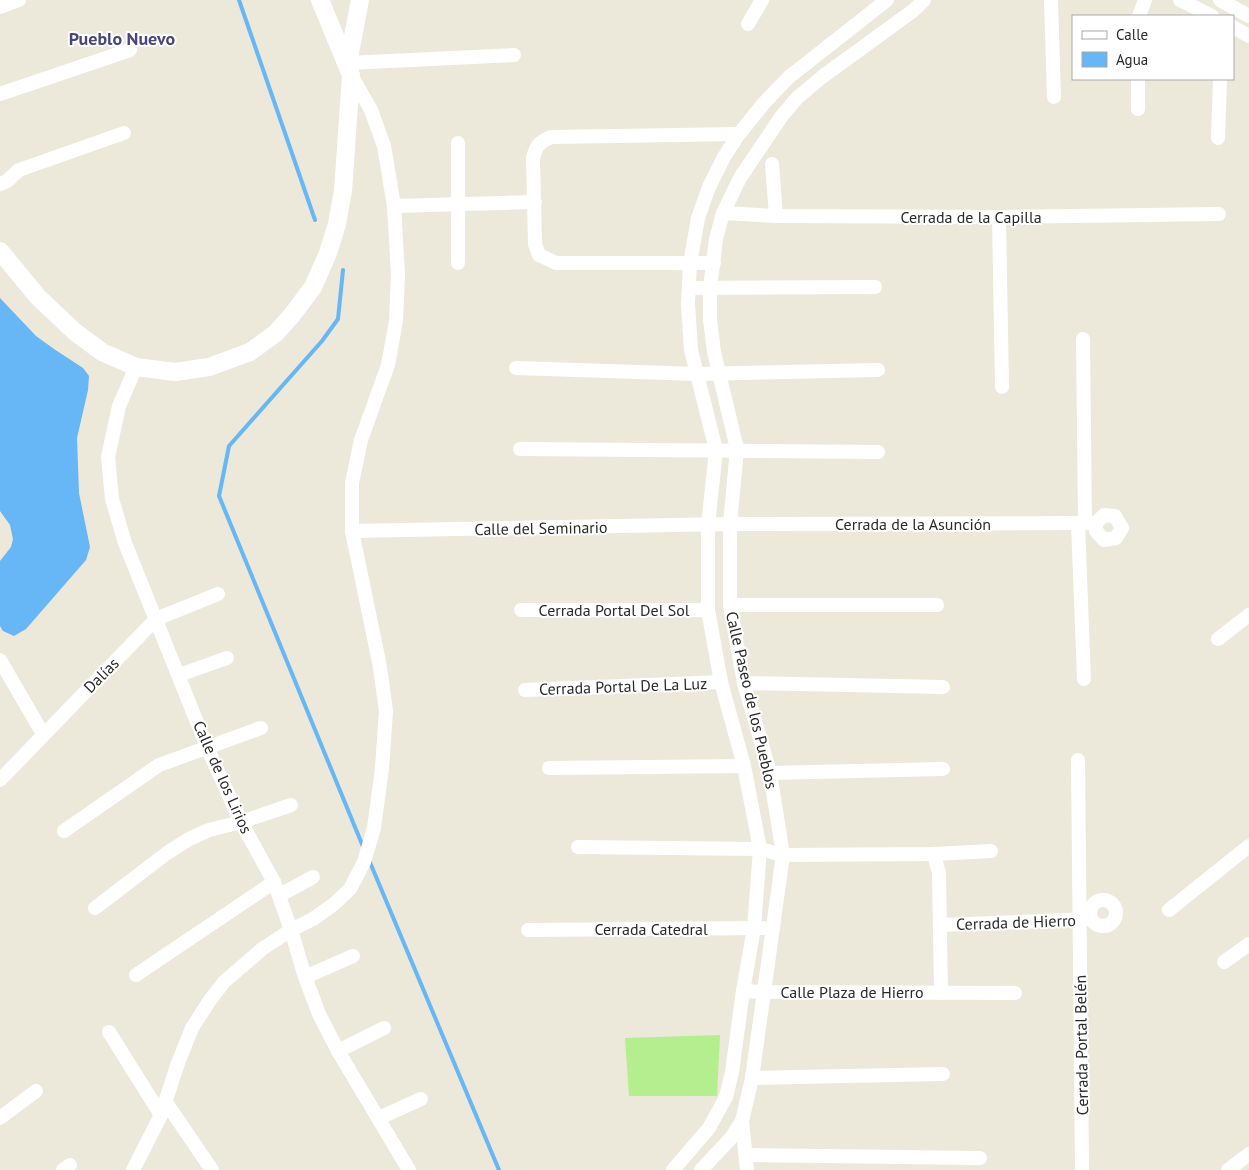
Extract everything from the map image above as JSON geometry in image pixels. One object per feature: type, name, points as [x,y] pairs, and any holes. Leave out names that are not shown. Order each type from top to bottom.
[{"type":"street","points":[[0,7],[19,0]]},
{"type":"street","points":[[133,1170],[163,1108],[192,1028],[210,1000],[224,982],[262,949],[291,930],[313,919],[334,904],[350,889],[364,862],[374,828],[382,768],[386,712],[380,667],[352,531],[352,482],[361,440],[388,365],[396,321],[398,274],[394,206],[384,146],[371,110],[350,69],[320,0]]},
{"type":"street","points":[[0,251],[38,297],[75,332],[102,352],[136,367],[175,372],[209,367],[250,352],[276,333],[292,315],[313,287],[328,253],[337,224],[343,191],[350,69],[360,0]]},
{"type":"street","points":[[748,24],[762,0]]},
{"type":"street","name":"Calle Paseo de los Pueblos","points":[[673,1170],[709,1128],[726,1096],[732,1072],[743,990],[754,928],[760,849],[744,766],[721,682],[708,610],[708,526],[716,450],[691,350],[688,304],[690,264],[698,218],[709,187],[724,157],[739,134],[764,103],[789,77],[887,0]]},
{"type":"street","name":"Calle Paseo de los Pueblos","points":[[701,1170],[731,1138],[742,1121],[752,1078],[783,855],[770,773],[744,683],[730,606],[730,524],[737,449],[714,352],[710,319],[710,288],[716,239],[723,213],[740,178],[781,117],[797,98],[836,66],[914,10],[924,0]]},
{"type":"street","points":[[1051,0],[1054,97]]},
{"type":"street","points":[[1139,15],[1145,0]]},
{"type":"street","points":[[1180,0],[1210,15]]},
{"type":"street","points":[[1220,0],[1249,16]]},
{"type":"street","points":[[1234,28],[1249,36]]},
{"type":"street","points":[[0,94],[130,50]]},
{"type":"street","points":[[350,69],[514,56]]},
{"type":"street","points":[[1138,80],[1138,109]]},
{"type":"street","points":[[1218,138],[1220,80]]},
{"type":"street","points":[[0,184],[8,181],[19,170],[124,133]]},
{"type":"street","points":[[714,264],[556,262],[539,255],[535,244],[533,158],[535,147],[541,141],[551,137],[739,134]]},
{"type":"street","points":[[458,143],[458,263]]},
{"type":"street","points":[[772,164],[776,216]]},
{"type":"street","points":[[394,206],[535,202]]},
{"type":"street","name":"Cerrada de la Capilla","points":[[723,213],[776,216],[999,217],[1219,214]]},
{"type":"street","points":[[999,217],[1002,387]]},
{"type":"street","points":[[689,288],[875,288]]},
{"type":"street","points":[[1082,339],[1087,523],[1084,679]]},
{"type":"street","name":"Calle de los Lirios","points":[[136,367],[119,406],[108,457],[112,499],[125,543],[207,747],[241,822],[280,896],[305,977],[319,1014],[338,1051],[409,1170]]},
{"type":"street","points":[[516,368],[698,374],[720,372],[878,370]]},
{"type":"street","points":[[520,448],[878,452]]},
{"type":"street","name":"Cerrada de la Asunción","points":[[730,524],[1087,523]]},
{"type":"street","name":"Calle del Seminario","points":[[352,531],[708,526],[730,524]]},
{"type":"street","name":"Dalías","points":[[0,780],[156,619],[218,594]]},
{"type":"street","points":[[730,606],[937,605]]},
{"type":"street","name":"Cerrada Portal Del Sol","points":[[521,610],[708,610]]},
{"type":"street","points":[[1218,639],[1249,615]]},
{"type":"street","points":[[179,676],[227,658]]},
{"type":"street","points":[[0,660],[43,734]]},
{"type":"street","name":"Cerrada Portal De La Luz","points":[[525,690],[721,682]]},
{"type":"street","points":[[744,683],[943,687]]},
{"type":"street","points":[[64,831],[159,765],[261,728]]},
{"type":"street","name":"Cerrada Portal Belén","points":[[1078,760],[1085,919],[1082,1170]]},
{"type":"street","points":[[549,768],[744,766]]},
{"type":"street","points":[[770,773],[943,769]]},
{"type":"street","points":[[95,908],[189,838],[291,805]]},
{"type":"street","points":[[1169,910],[1249,846]]},
{"type":"street","points":[[578,847],[760,849],[783,855],[934,854],[991,851]]},
{"type":"street","name":"Calle Plaza de Hierro","points":[[743,990],[765,992],[941,993],[939,873],[934,854]]},
{"type":"street","points":[[280,896],[313,877]]},
{"type":"street","points":[[136,975],[274,882]]},
{"type":"street","name":"Cerrada de Hierro","points":[[941,925],[1085,919]]},
{"type":"street","name":"Cerrada Catedral","points":[[528,930],[773,928]]},
{"type":"street","points":[[1224,962],[1249,944]]},
{"type":"street","points":[[305,977],[354,956]]},
{"type":"street","points":[[941,993],[1015,992]]},
{"type":"street","points":[[338,1051],[384,1028]]},
{"type":"street","points":[[108,1032],[163,1108],[212,1170]]},
{"type":"street","points":[[752,1078],[943,1074]]},
{"type":"street","points":[[0,1118],[36,1091]]},
{"type":"street","points":[[379,1118],[421,1099]]},
{"type":"street","points":[[742,1121],[747,1170]]},
{"type":"street","points":[[1233,1169],[1249,1154]]},
{"type":"street","points":[[746,1155],[980,1158]]},
{"type":"green space","points":[[720,1035],[717,1096],[629,1096],[625,1038]]},
{"type":"water","points":[[0,298],[36,336],[83,368],[89,376],[88,390],[77,438],[79,493],[90,547],[86,560],[26,629],[14,636],[3,631],[0,626],[0,561],[11,547],[13,539],[10,525],[0,511]]},
{"type":"waterway","points":[[239,0],[315,220]]},
{"type":"waterway","points":[[343,270],[338,319],[322,341],[229,446],[219,496],[364,849]]},
{"type":"waterway","points":[[369,860],[499,1170]]},
{"type":"district","name":"Pueblo Nuevo","points":[[122,39]]}]
